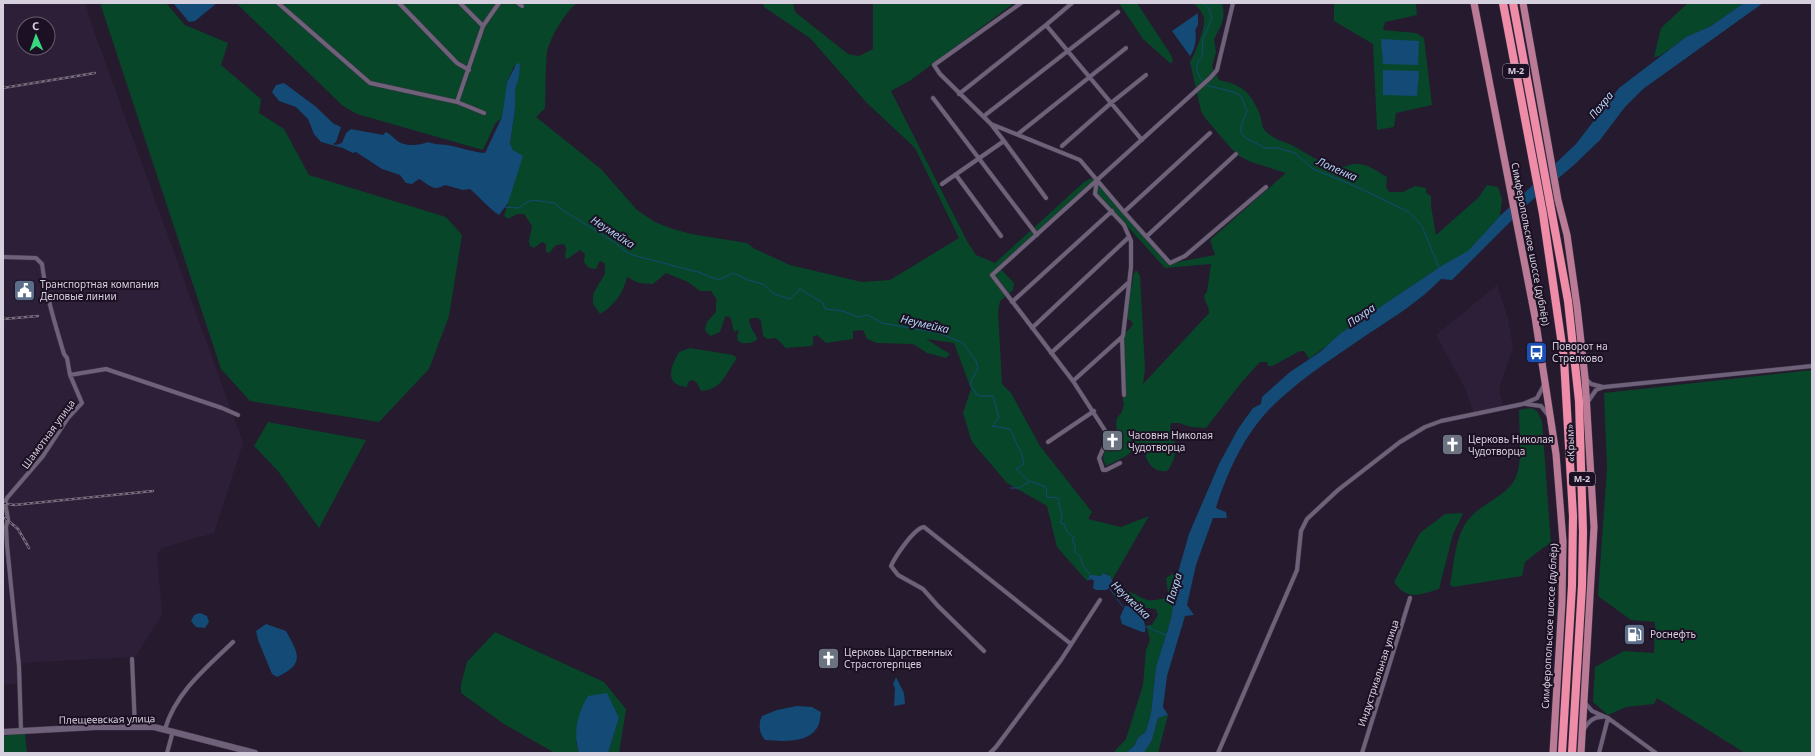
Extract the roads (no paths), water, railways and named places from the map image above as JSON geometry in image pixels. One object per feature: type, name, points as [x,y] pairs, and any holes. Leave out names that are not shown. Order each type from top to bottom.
[{"type":"highway","name":"«Крым»","points":[[1503,3],[1543,214],[1566,374],[1573,516],[1572,586],[1562,753]]},
{"type":"highway","name":"«Крым»","points":[[1513,3],[1568,301],[1574,346],[1581,446],[1583,532],[1582,586],[1572,753]]},
{"type":"main road","name":"Симферопольское шоссе (дублёр)","points":[[1474,3],[1506,163],[1544,369],[1558,467],[1563,541],[1562,601],[1552,753]]},
{"type":"main road","points":[[1523,3],[1558,200],[1567,235],[1587,403],[1594,527],[1581,753]]},
{"type":"street","points":[[278,3],[370,83],[457,102],[484,113]]},
{"type":"street","points":[[399,3],[458,63],[469,70]]},
{"type":"street","points":[[460,3],[483,26]]},
{"type":"street","points":[[457,102],[483,26],[499,3]]},
{"type":"street","points":[[1021,3],[934,65],[940,74],[991,124],[1046,198]]},
{"type":"street","points":[[960,94],[1072,3]]},
{"type":"street","points":[[1120,463],[1103,470],[1099,458],[1108,435],[1094,411],[1073,381],[992,275],[1210,78],[1217,70],[1233,3]]},
{"type":"street","points":[[984,116],[1118,12]]},
{"type":"street","points":[[1046,25],[1142,140]]},
{"type":"street","points":[[1018,134],[1126,48]]},
{"type":"street","points":[[1062,146],[1111,103],[1146,75]]},
{"type":"street","points":[[933,98],[1037,235]]},
{"type":"street","points":[[991,124],[1080,160],[1124,212],[1170,262],[1185,256],[1266,187]]},
{"type":"street","points":[[1124,212],[1210,133]]},
{"type":"street","points":[[942,184],[979,160],[1004,141]]},
{"type":"street","points":[[1147,236],[1236,154]]},
{"type":"street","points":[[956,175],[1001,236]]},
{"type":"street","points":[[1097,180],[1095,194],[1124,225],[1131,241],[1131,267],[1122,338],[1124,395]]},
{"type":"street","points":[[1012,302],[1112,211]]},
{"type":"street","points":[[1032,328],[1128,236]]},
{"type":"street","points":[[3,257],[36,258],[42,264],[45,290],[64,354],[67,358],[70,375],[106,369],[238,414]]},
{"type":"street","points":[[1052,353],[1128,283]]},
{"type":"street","points":[[1073,381],[1122,338]]},
{"type":"street","points":[[1587,403],[1596,390],[1604,388],[1812,366]]},
{"type":"street","points":[[1218,753],[1297,570],[1301,531],[1307,518],[1344,485],[1400,442],[1425,426],[1523,404],[1534,400],[1541,394],[1544,388],[1544,369]]},
{"type":"street","name":"Шамотная улица","points":[[21,730],[19,666],[6,527],[8,519],[5,503],[7,498],[44,456],[68,418],[82,403],[70,375]]},
{"type":"street","points":[[1585,378],[1591,384],[1604,388]]},
{"type":"street","points":[[1523,404],[1541,406],[1552,420]]},
{"type":"street","points":[[1048,442],[1094,411]]},
{"type":"street","points":[[984,651],[938,606],[923,589],[898,575],[892,566],[894,559],[916,531],[922,527],[924,527],[1071,644]]},
{"type":"street","name":"Индустриальная улица","points":[[1362,753],[1410,598]]},
{"type":"street","points":[[990,753],[996,748],[1071,644],[1100,600]]},
{"type":"street","points":[[165,729],[175,705],[187,686],[233,642]]},
{"type":"street","points":[[132,658],[136,727]]},
{"type":"street","points":[[1584,704],[1592,711],[1608,718],[1656,753]]},
{"type":"street","points":[[1583,732],[1592,719],[1597,717],[1608,718]]},
{"type":"street","points":[[1600,753],[1608,718]]},
{"type":"street","name":"Плещеевская улица","points":[[3,732],[21,730],[136,727],[165,729],[255,753]]},
{"type":"street","points":[[167,753],[173,731]]},
{"type":"water","points":[[173,3],[217,3],[195,21],[189,22]]},
{"type":"water","points":[[1744,3],[1763,3],[1643,89],[1625,107],[1600,140],[1574,165],[1530,202],[1452,280],[1441,279],[1406,308],[1312,373],[1280,399],[1258,422],[1240,449],[1216,508],[1226,512],[1227,518],[1213,518],[1196,565],[1187,605],[1194,615],[1185,616],[1167,676],[1163,707],[1168,715],[1158,718],[1152,740],[1144,753],[1126,753],[1134,746],[1138,738],[1146,731],[1151,713],[1156,667],[1171,619],[1177,576],[1189,534],[1219,464],[1238,429],[1253,408],[1261,404],[1262,397],[1290,372],[1320,352],[1341,333],[1443,265],[1468,251],[1500,216],[1576,144],[1619,88],[1686,37],[1711,26]]},
{"type":"water","points":[[1198,13],[1198,25],[1195,30],[1195,43],[1190,56],[1172,31]]},
{"type":"water","points":[[1381,39],[1419,41],[1418,65],[1383,64]]},
{"type":"water","points":[[517,63],[520,64],[519,77],[515,90],[515,109],[510,144],[513,150],[523,156],[508,203],[499,215],[470,189],[463,190],[445,185],[434,188],[419,179],[412,184],[406,183],[400,175],[382,169],[356,152],[353,153],[343,148],[321,142],[314,134],[308,119],[296,107],[279,101],[272,92],[276,85],[284,83],[315,106],[334,124],[341,127],[336,142],[333,144],[336,145],[342,143],[346,133],[351,129],[383,135],[386,132],[399,142],[406,145],[418,145],[428,142],[485,153],[502,117],[507,82]]},
{"type":"water","points":[[1383,70],[1419,71],[1417,96],[1383,95]]},
{"type":"water","points":[[1103,573],[1110,576],[1112,580],[1111,587],[1106,590],[1096,590],[1093,588],[1094,581],[1091,579],[1087,581],[1090,575],[1101,576]]},
{"type":"water","points":[[1125,606],[1133,608],[1140,614],[1143,618],[1145,632],[1122,624],[1120,617]]},
{"type":"water","points":[[200,613],[207,616],[209,622],[205,628],[196,627],[191,621],[194,615]]},
{"type":"water","points":[[266,624],[286,631],[296,652],[296,663],[286,672],[277,677],[272,674],[258,640],[256,631]]},
{"type":"water","points":[[896,677],[904,693],[905,704],[894,706],[895,688],[893,684]]},
{"type":"water","points":[[607,693],[619,718],[608,753],[579,753],[576,731],[584,703],[588,696]]},
{"type":"water","points":[[797,706],[812,707],[821,712],[819,725],[813,733],[800,739],[778,741],[765,740],[761,734],[760,728],[762,716],[777,710]]},
{"type":"waterway","name":"Лопенка","points":[[1203,3],[1208,7],[1212,18],[1203,39],[1202,57],[1197,66],[1199,76],[1203,82]]},
{"type":"waterway","name":"Лопенка","points":[[1206,85],[1233,92],[1241,96],[1247,111],[1241,126],[1241,132],[1244,137],[1265,148],[1277,148],[1295,153],[1313,169],[1355,186],[1409,212],[1422,226],[1439,268]]},
{"type":"waterway","name":"Неумейка","points":[[505,207],[518,208],[531,200],[555,203],[561,209],[617,244],[626,252],[636,256],[698,272],[719,280],[733,273],[748,280],[763,284],[774,294],[790,299],[800,289],[823,303],[825,309],[843,311],[858,317],[868,315],[882,323],[939,333],[963,343],[976,361],[978,368],[970,384],[978,396],[993,396],[999,418],[992,426],[1010,429],[1022,455],[1024,464],[1016,469],[1029,481],[1046,487],[1047,497],[1058,498],[1062,516],[1060,523],[1064,524],[1067,532],[1074,537],[1072,541],[1075,545],[1075,552],[1081,557],[1082,564],[1091,576]]},
{"type":"waterway","points":[[1010,488],[1019,488],[1029,482]]},
{"type":"waterway","name":"Неумейка","points":[[1110,589],[1123,607]]},
{"type":"waterway","name":"Неумейка","points":[[1145,626],[1166,635]]},
{"type":"railway","points":[[3,88],[95,73]]},
{"type":"railway","points":[[3,319],[38,316]]},
{"type":"railway","points":[[3,503],[14,505],[153,491]]},
{"type":"railway","points":[[5,518],[18,529],[29,548]]},
{"type":"place","name":"Транспортная компания Деловые линии","points":[[25,290]]},
{"type":"place","name":"Поворот на Стрелково","points":[[1536,352]]},
{"type":"place","name":"Часовня Николая Чудотворца","points":[[1113,441]]},
{"type":"place","name":"Церковь Николая Чудотворца","points":[[1452,445]]},
{"type":"place","name":"Роснефть","points":[[1635,634]]},
{"type":"place","name":"Церковь Царственных Страстотерпцев","points":[[828,658]]},
{"type":"water label","name":"Пахра","points":[[1601,105]]},
{"type":"water label","name":"Пахра","points":[[1361,315]]},
{"type":"water label","name":"Пахра","points":[[1174,588]]}]
